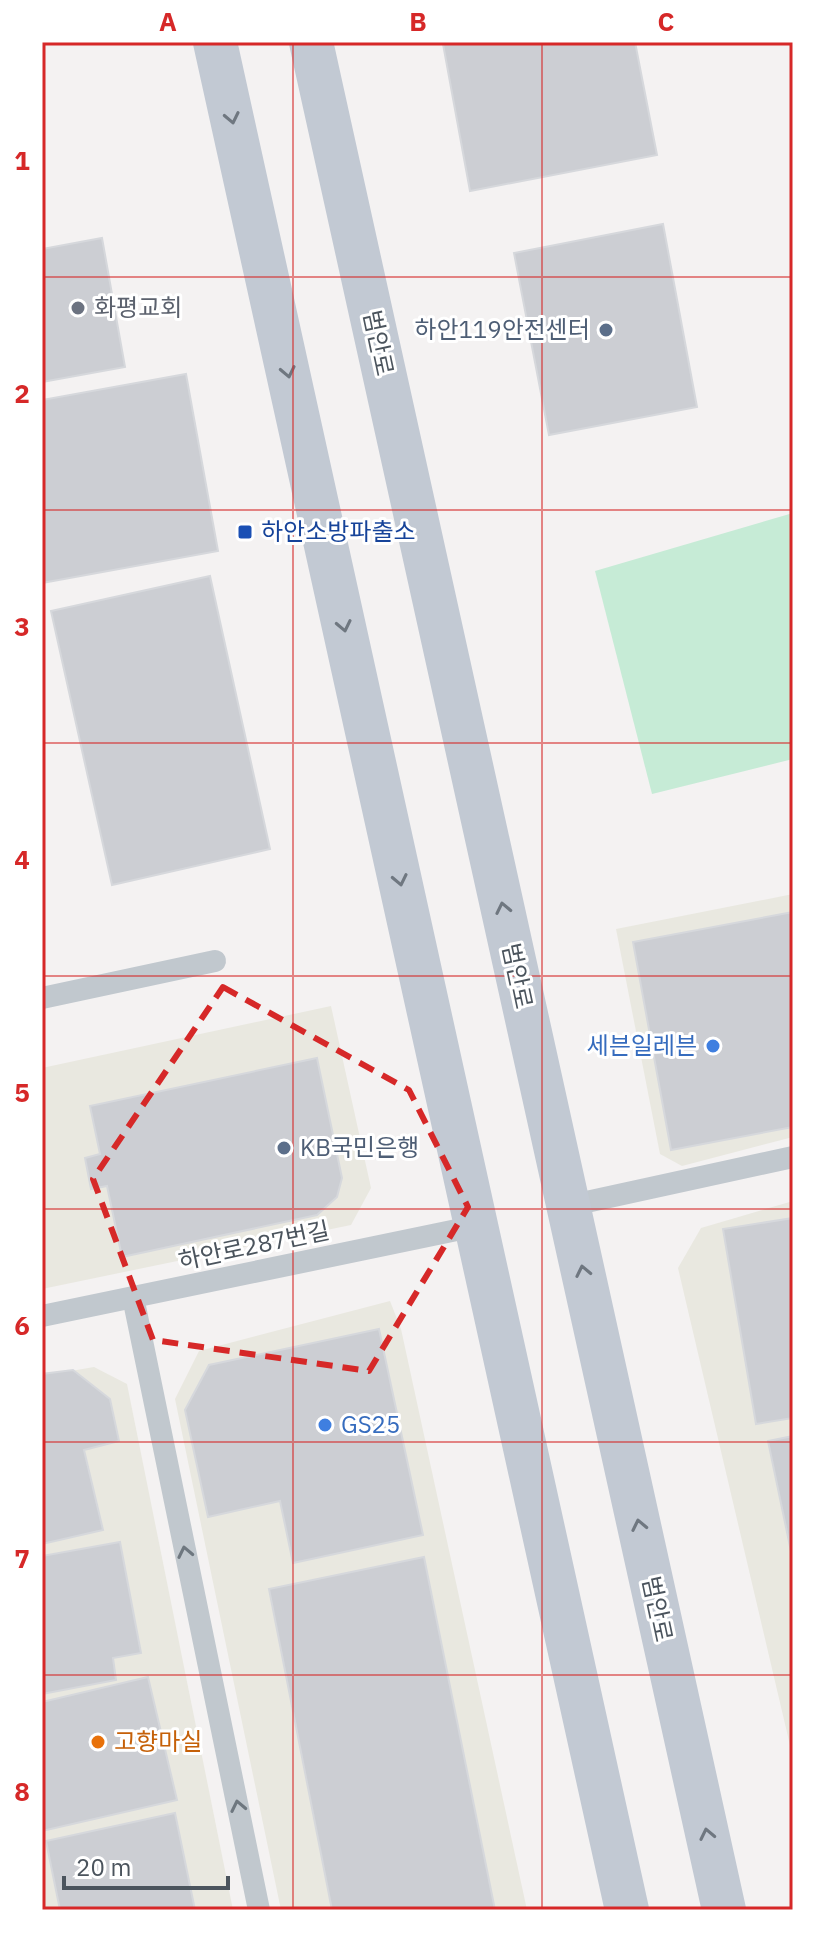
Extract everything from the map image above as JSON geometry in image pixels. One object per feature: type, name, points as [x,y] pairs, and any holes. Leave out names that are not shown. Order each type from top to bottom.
[{"type":"main road","points":[[215,42],[627,1910]]},
{"type":"main road","name":"범안로","points":[[311,42],[724,1910]]},
{"type":"lane","points":[[42,998],[215,961]]},
{"type":"lane","points":[[568,1206],[793,1157]]},
{"type":"lane","name":"하안로287번길","points":[[42,1316],[476,1226]]},
{"type":"lane","points":[[133,1297],[259,1910]]},
{"type":"highlighted area","points":[[223,987],[409,1090],[468,1207],[369,1371],[153,1340],[93,1179]]},
{"type":"shaded area","points":[[793,894],[793,1137],[682,1166],[660,1154],[616,929]]},
{"type":"shaded area","points":[[331,1006],[371,1188],[351,1225],[42,1289],[42,1068]]},
{"type":"shaded area","points":[[793,1201],[793,1758],[678,1268],[701,1228]]},
{"type":"shaded area","points":[[390,1301],[401,1329],[527,1910],[281,1910],[175,1399],[199,1351]]},
{"type":"shaded area","points":[[94,1367],[127,1384],[233,1910],[44,1910],[42,1376]]},
{"type":"green space","points":[[793,513],[793,759],[652,794],[595,571]]},
{"type":"building","points":[[635,42],[657,155],[470,191],[443,44]]},
{"type":"building","name":"하안119안전센터","points":[[663,224],[697,407],[549,435],[514,253]]},
{"type":"building","name":"화평교회","points":[[102,238],[125,367],[42,382],[42,249]]},
{"type":"building","points":[[186,374],[218,551],[42,583],[42,400]]},
{"type":"building","points":[[210,576],[270,849],[112,885],[51,611]]},
{"type":"building","points":[[793,912],[793,1127],[671,1150],[633,942]]},
{"type":"building","points":[[317,1058],[342,1178],[337,1197],[317,1215],[122,1257],[107,1186],[91,1189],[85,1158],[100,1154],[90,1106]]},
{"type":"building","points":[[793,1218],[793,1418],[756,1424],[723,1229]]},
{"type":"building","points":[[379,1329],[423,1535],[293,1563],[280,1501],[208,1517],[185,1410],[209,1365]]},
{"type":"building","points":[[73,1370],[110,1399],[119,1441],[84,1450],[103,1530],[42,1544],[42,1374]]},
{"type":"building","points":[[793,1436],[793,1561],[768,1441]]},
{"type":"building","points":[[120,1542],[141,1653],[113,1658],[116,1680],[42,1694],[42,1556]]},
{"type":"building","points":[[424,1557],[495,1910],[332,1910],[269,1589]]},
{"type":"building","points":[[148,1677],[177,1800],[42,1831],[42,1702]]},
{"type":"building","points":[[175,1813],[195,1910],[60,1910],[46,1841]]},
{"type":"place","name":"화평교회","points":[[78,308]]},
{"type":"place","name":"하안119안전센터","points":[[606,330]]},
{"type":"place","name":"하안소방파출소","points":[[245,532]]},
{"type":"place","name":"세븐일레븐","points":[[713,1046]]},
{"type":"place","name":"KB국민은행","points":[[284,1148]]},
{"type":"place","name":"GS25","points":[[325,1425]]},
{"type":"place","name":"고향마실","points":[[98,1742]]}]
